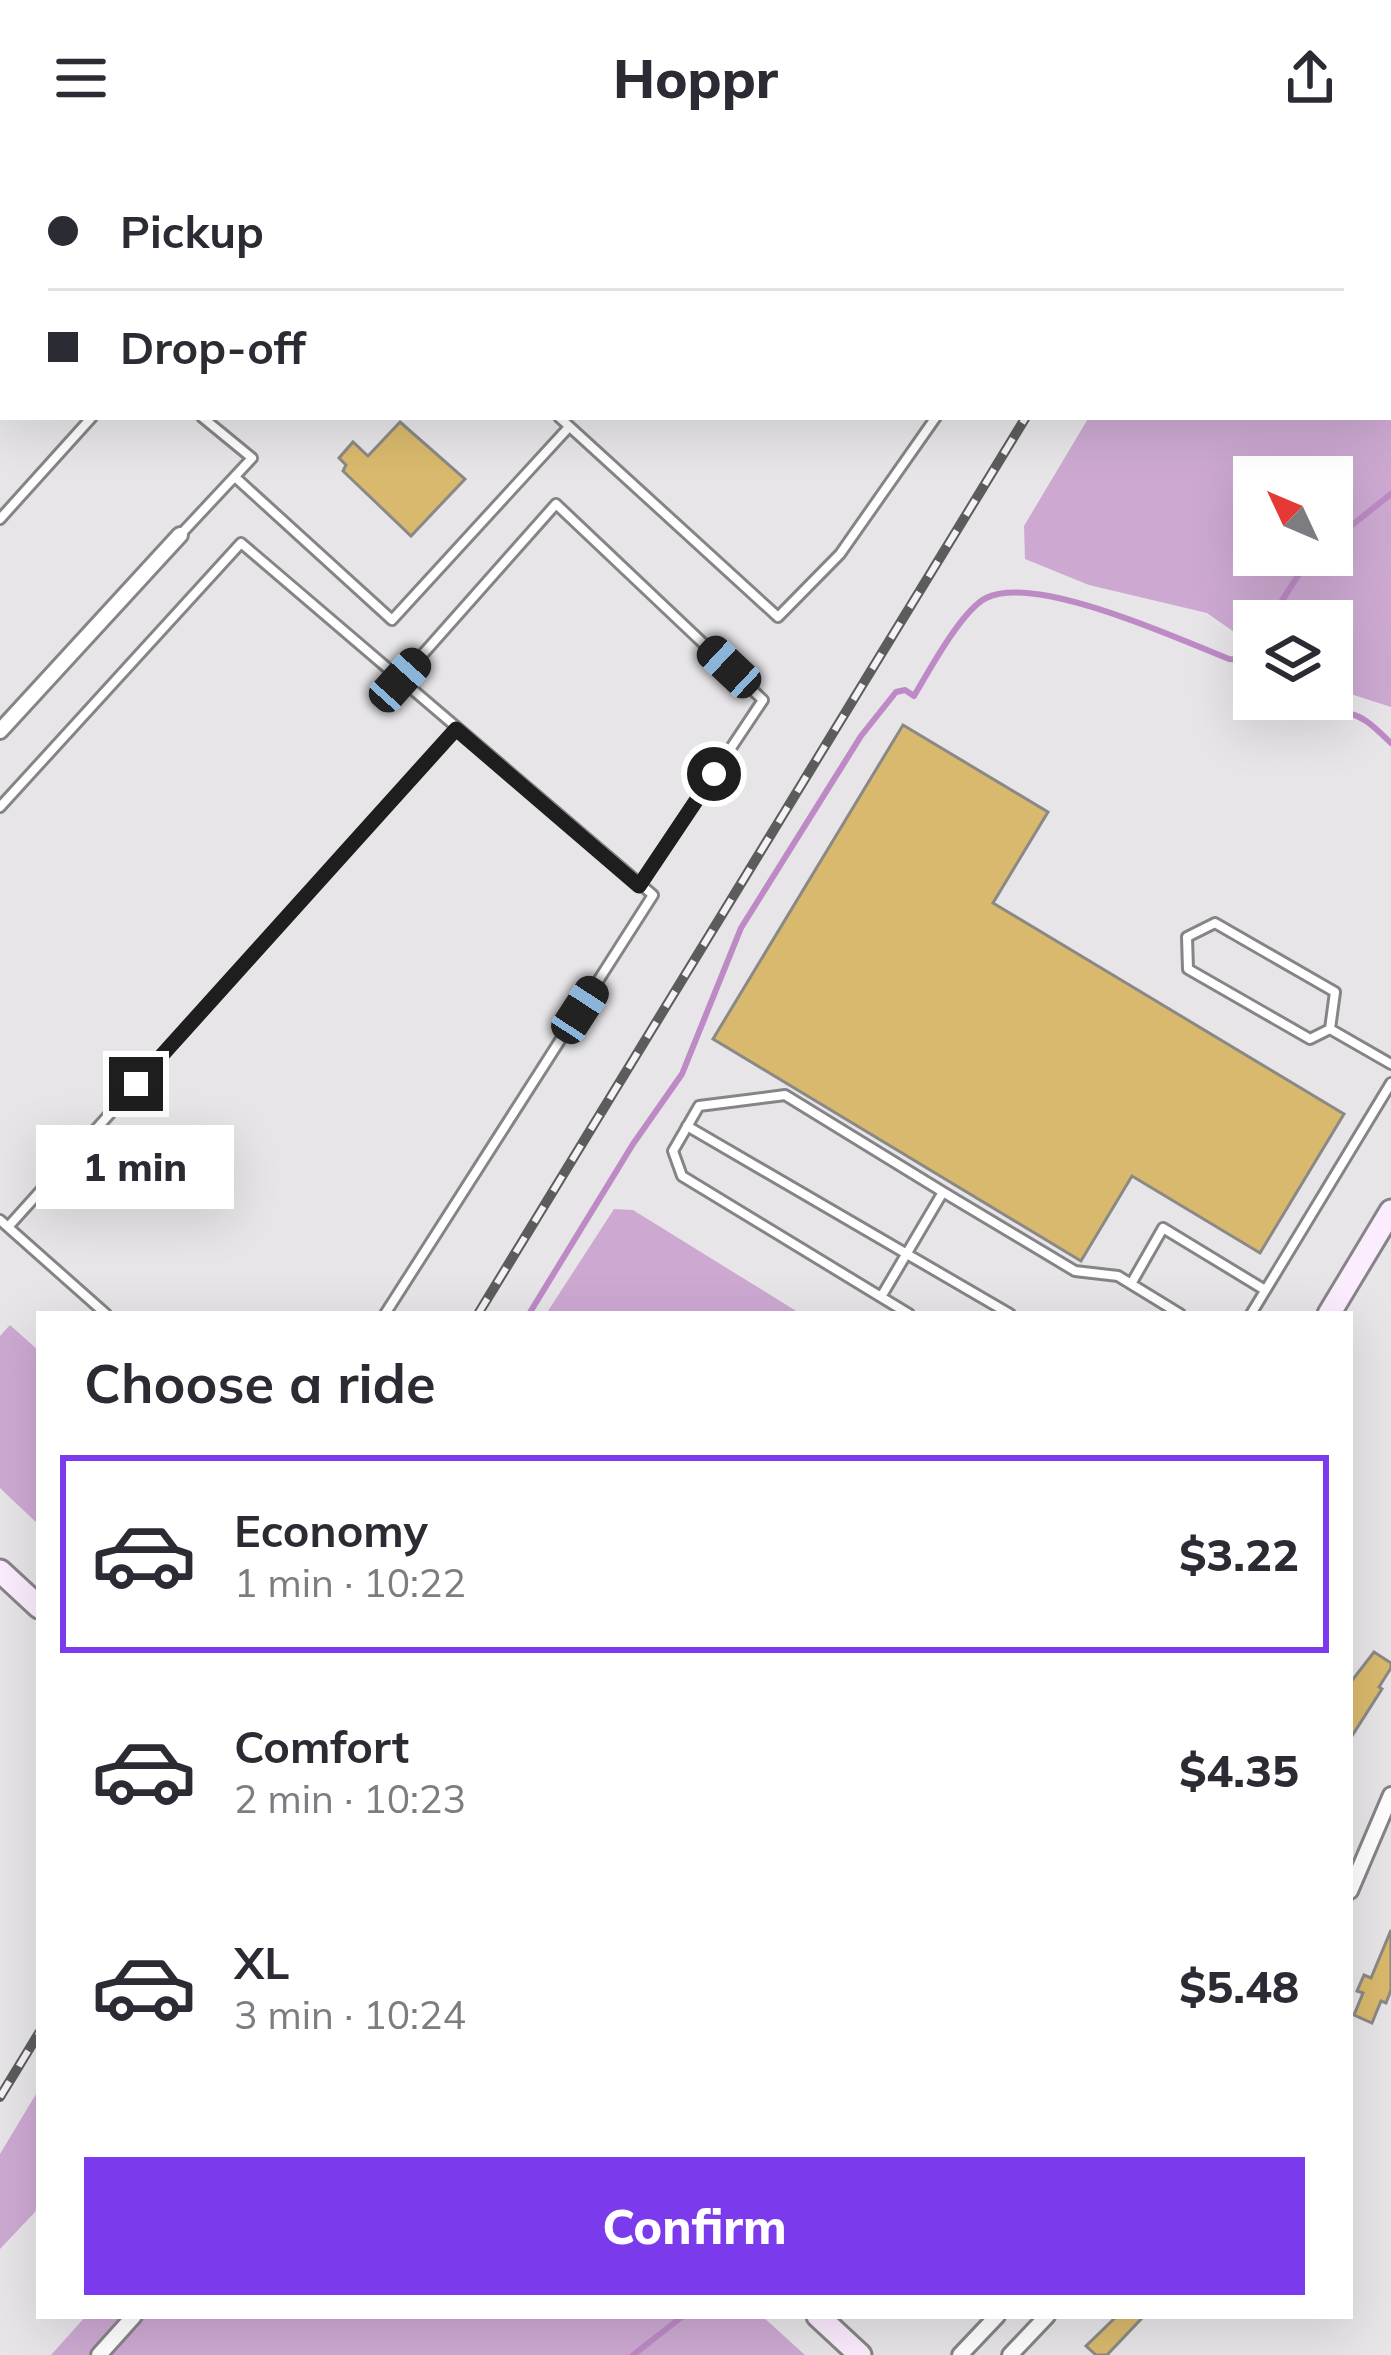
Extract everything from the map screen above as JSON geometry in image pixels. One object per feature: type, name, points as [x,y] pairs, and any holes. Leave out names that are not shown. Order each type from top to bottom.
[{"type":"street","points":[[0,730],[180,535]]},
{"type":"street","points":[[1330,1311],[1391,1211]]},
{"type":"street","points":[[0,1571],[36,1604]]},
{"type":"street","points":[[1353,1885],[1391,1795]]},
{"type":"street","points":[[99,2355],[131,2319]]},
{"type":"street","points":[[821,2319],[860,2355]]},
{"type":"street","points":[[960,2355],[994,2319]]},
{"type":"street","points":[[1010,2355],[1044,2319]]},
{"type":"lane","points":[[0,519],[89,420]]},
{"type":"lane","points":[[180,535],[252,458],[206,420]]},
{"type":"lane","points":[[562,420],[778,616],[840,554],[934,420]]},
{"type":"lane","points":[[235,477],[392,620],[569,427]]},
{"type":"lane","points":[[400,680],[556,504],[763,700],[639,886]]},
{"type":"lane","points":[[0,807],[242,543],[653,895],[387,1311]]},
{"type":"lane","points":[[103,1311],[4,1223],[456,729]]},
{"type":"lane","points":[[1215,922],[1335,992],[1330,1029],[1310,1039],[1189,969],[1186,937],[1215,922]]},
{"type":"lane","points":[[1330,1029],[1391,1064]]},
{"type":"lane","points":[[1253,1311],[1391,1083]]},
{"type":"lane","points":[[904,1311],[682,1176],[673,1150],[699,1106],[785,1096],[1076,1271],[1118,1276],[1175,1311]]},
{"type":"lane","points":[[687,1126],[1005,1311]]},
{"type":"lane","points":[[881,1297],[943,1192]]},
{"type":"lane","points":[[1131,1284],[1163,1228],[1265,1289]]},
{"type":"shaded area","points":[[1087,420],[1391,420],[1391,707],[1353,695],[1353,600],[1233,600],[1233,631],[1207,613],[1089,585],[1025,559],[1024,526]]},
{"type":"shaded area","points":[[614,1209],[633,1210],[796,1311],[548,1311]]},
{"type":"shaded area","points":[[10,1325],[36,1348],[36,1522],[0,1488],[0,1336]]},
{"type":"shaded area","points":[[36,2094],[36,2209],[0,2249],[0,2154]]},
{"type":"shaded area","points":[[83,2319],[765,2319],[805,2355],[51,2355]]},
{"type":"building","points":[[400,422],[465,479],[411,536],[343,471],[346,465],[339,458],[353,442],[368,456]]},
{"type":"building","points":[[903,725],[1048,812],[993,903],[1344,1114],[1260,1253],[1132,1176],[1081,1261],[713,1039]]},
{"type":"building","points":[[1374,1652],[1391,1663],[1382,1689],[1353,1734],[1353,1679]]},
{"type":"building","points":[[1391,1930],[1391,1990],[1372,2023],[1354,2015],[1363,1993],[1357,1991],[1364,1975],[1371,1978]]},
{"type":"building","points":[[1114,2319],[1141,2319],[1107,2355],[1096,2355],[1086,2346]]},
{"type":"waterway","points":[[1353,524],[1391,494]]},
{"type":"waterway","points":[[1282,600],[1298,576]]},
{"type":"waterway","points":[[531,1311],[633,1144],[682,1074],[741,928],[861,736],[896,692],[905,690],[914,696],[946,642],[976,605],[1008,593],[1038,594],[1143,624],[1233,659]]},
{"type":"waterway","points":[[1353,715],[1391,743]]},
{"type":"waterway","points":[[633,2355],[679,2319]]},
{"type":"railway","points":[[480,1311],[1024,420]]},
{"type":"railway","points":[[0,2097],[36,2038]]},
{"type":"route","points":[[136,1084],[456,729],[639,886],[714,774]]}]
